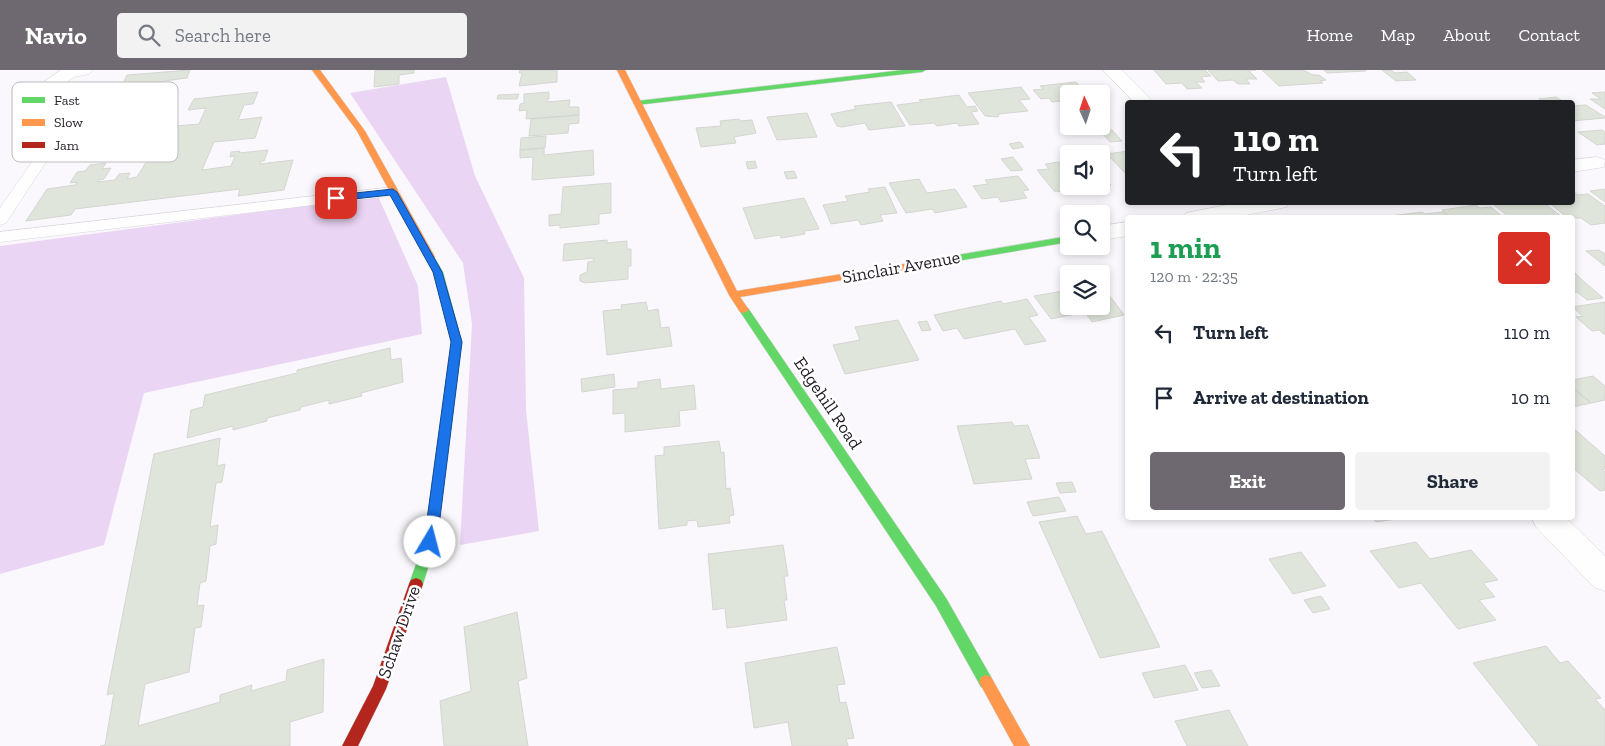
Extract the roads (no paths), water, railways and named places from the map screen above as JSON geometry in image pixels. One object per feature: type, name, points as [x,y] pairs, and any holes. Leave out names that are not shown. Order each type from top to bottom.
[{"type":"street","name":"Schaw Drive","points":[[316,70],[361,131],[438,272],[456,342],[430,542],[379,688],[350,746]]},
{"type":"street","name":"Edgehill Road","points":[[621,70],[734,295],[941,602],[1022,746]]},
{"type":"street","points":[[638,103],[922,70]]},
{"type":"street","points":[[1112,70],[1142,100]]},
{"type":"street","points":[[53,82],[68,71]]},
{"type":"street","points":[[1575,166],[1597,163]]},
{"type":"street","points":[[1212,215],[1266,205]]},
{"type":"street","points":[[1110,232],[1125,229]]},
{"type":"street","name":"Sinclair Avenue","points":[[734,295],[1060,241]]},
{"type":"street","points":[[1548,520],[1599,563]]},
{"type":"lane","points":[[0,220],[39,162]]},
{"type":"lane","points":[[0,237],[393,192]]}]
